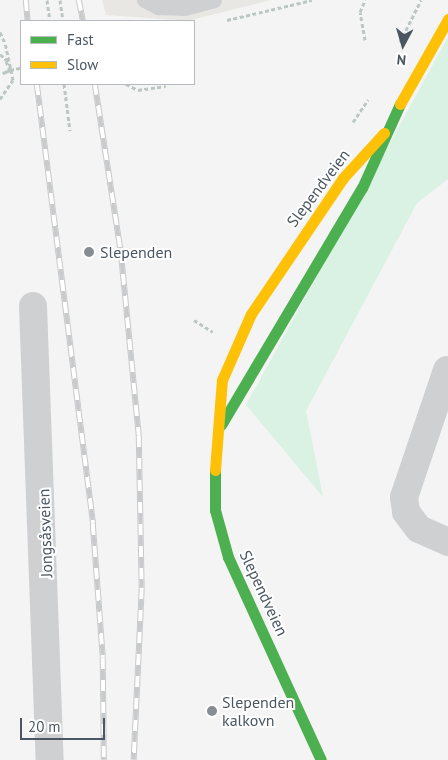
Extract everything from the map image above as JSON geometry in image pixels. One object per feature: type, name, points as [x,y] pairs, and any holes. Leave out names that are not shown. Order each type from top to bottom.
[{"type":"main road","name":"Slependveien","points":[[217,430],[358,196],[384,133],[448,19]]},
{"type":"main road","name":"Slependveien","points":[[321,760],[220,534],[213,489],[222,380],[251,314],[342,178],[384,133]]},
{"type":"street","name":"Jongsåsveien","points":[[33,306],[50,760]]},
{"type":"street","points":[[447,370],[404,498],[406,512],[419,529],[448,542]]},
{"type":"lane","points":[[145,0],[159,7],[185,8],[214,0]]},
{"type":"path","points":[[47,0],[50,20]]},
{"type":"path","points":[[60,0],[62,20]]},
{"type":"path","points":[[221,21],[312,0]]},
{"type":"path","points":[[365,0],[360,12],[365,40]]},
{"type":"path","points":[[0,32],[11,70],[11,88],[0,98]]},
{"type":"path","points":[[0,55],[11,70]]},
{"type":"path","points":[[0,55],[10,66],[12,80],[0,98]]},
{"type":"path","points":[[11,70],[20,67]]},
{"type":"path","points":[[64,85],[70,131]]},
{"type":"path","points":[[128,85],[138,90],[166,86]]},
{"type":"path","points":[[194,320],[209,330]]},
{"type":"shaded area","points":[[102,0],[271,0],[191,20],[106,15]]},
{"type":"green space","points":[[448,37],[448,179],[417,203],[306,411],[323,497],[246,405]]},
{"type":"railway","points":[[26,0],[28,20]]},
{"type":"railway","points":[[79,0],[83,20]]},
{"type":"railway","points":[[37,85],[93,524],[103,658],[104,760]]},
{"type":"railway","points":[[95,85],[121,252],[139,436],[142,588],[134,760]]},
{"type":"traffic: fast","points":[[221,425],[362,188],[400,104]]},
{"type":"traffic: fast","points":[[215,470],[215,510],[228,557],[321,760]]},
{"type":"traffic: slow","points":[[400,104],[448,19]]},
{"type":"traffic: slow","points":[[215,470],[222,380],[251,314],[343,178],[384,133]]},
{"type":"place","name":"Slependen","points":[[89,252]]},
{"type":"place","name":"Slependen kalkovn","points":[[212,711]]}]
